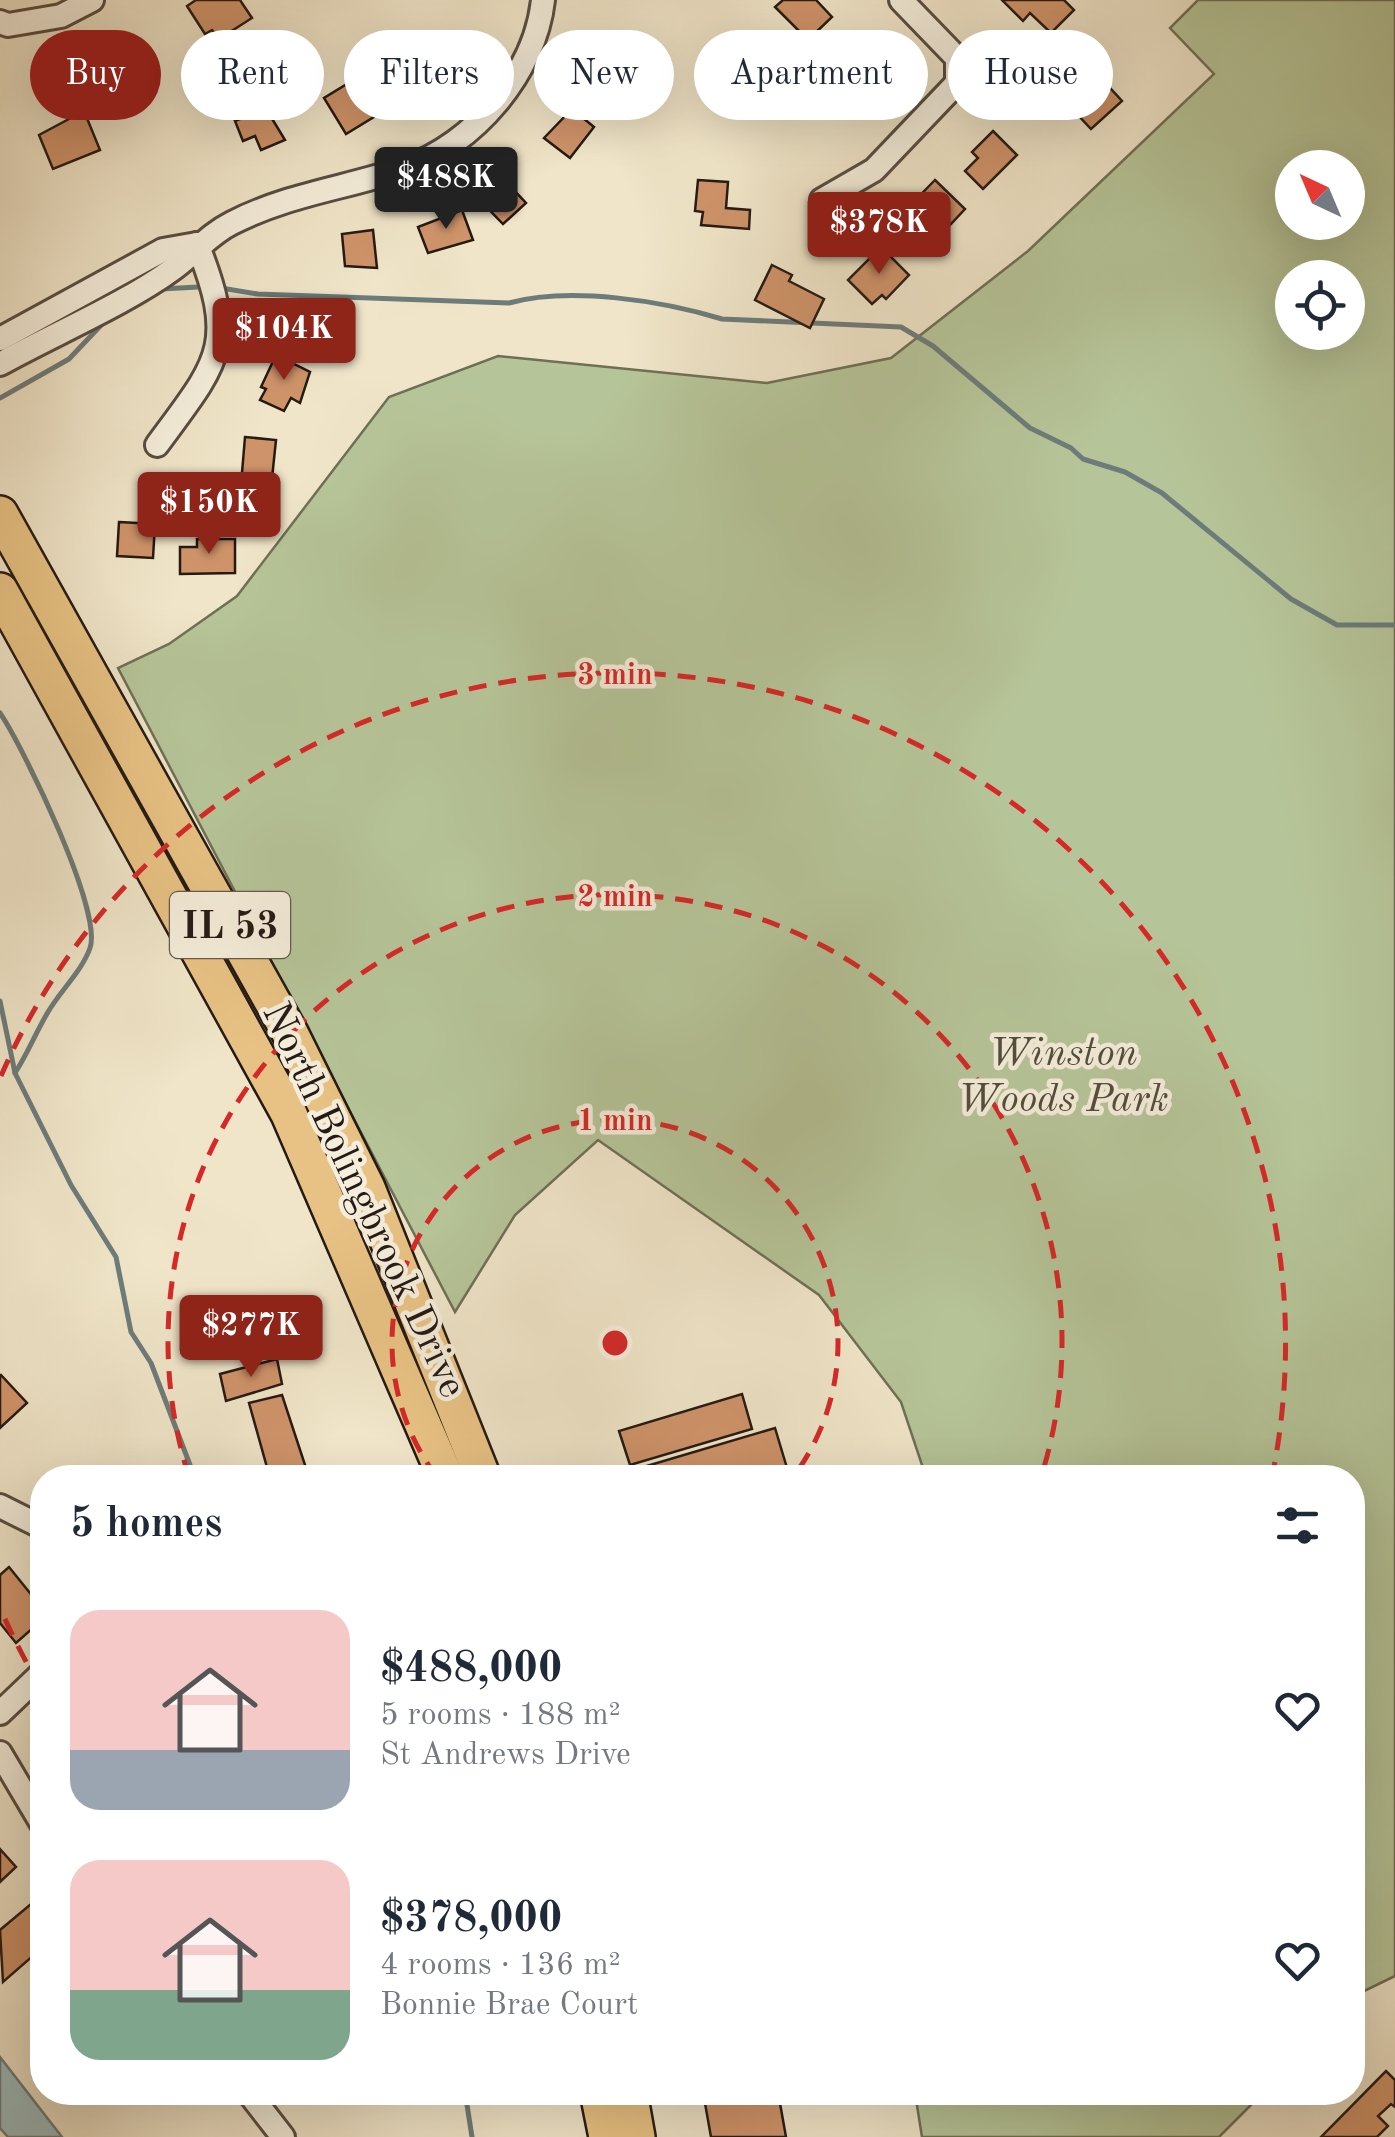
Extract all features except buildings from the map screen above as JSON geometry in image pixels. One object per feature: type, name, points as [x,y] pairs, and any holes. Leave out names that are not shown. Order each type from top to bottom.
[{"type":"main road","name":"North Bolingbrook Drive","points":[[0,514],[290,1033],[367,1188],[478,1465]]},
{"type":"main road","name":"North Bolingbrook Drive","points":[[0,591],[288,1114],[440,1465]]},
{"type":"main road","points":[[601,2105],[607,2137]]},
{"type":"main road","points":[[631,2105],[637,2137]]},
{"type":"street","points":[[0,22],[8,26],[61,16],[92,0]]},
{"type":"street","points":[[0,364],[174,268],[197,244],[260,209],[404,168],[447,146],[491,110],[507,89],[534,40],[543,0]]},
{"type":"street","points":[[822,200],[874,170],[958,83],[958,58],[901,0]]},
{"type":"street","points":[[0,339],[163,250],[197,244]]},
{"type":"street","points":[[157,446],[195,394],[218,350],[221,314],[197,244]]},
{"type":"street","points":[[0,1506],[30,1521]]},
{"type":"street","points":[[0,1712],[30,1684]]},
{"type":"street","points":[[0,1753],[30,1804]]},
{"type":"street","points":[[258,2105],[283,2137]]},
{"type":"green space","name":"Winston Woods Park","points":[[1198,0],[1395,0],[1395,1976],[1365,1991],[1365,1465],[922,1465],[901,1402],[819,1295],[598,1140],[515,1215],[455,1312],[118,668],[169,644],[237,596],[389,397],[498,356],[767,383],[891,358],[1028,251],[1214,74],[1170,28]]},
{"type":"green space","points":[[917,2105],[1251,2105],[1219,2137],[922,2137]]},
{"type":"water","points":[[0,2057],[30,2096],[30,2105],[37,2105],[62,2137],[8,2137],[0,2128]]},
{"type":"waterway","points":[[161,289],[198,287]]},
{"type":"waterway","points":[[221,288],[258,294],[509,303],[588,296],[645,302],[722,319],[901,327],[933,346],[1030,428],[1071,448],[1083,459],[1125,472],[1162,493],[1291,599],[1337,625],[1395,625]]},
{"type":"waterway","points":[[0,398],[69,359],[105,321]]},
{"type":"waterway","points":[[0,713],[59,829],[85,900],[91,929],[86,956],[48,1012],[15,1073]]},
{"type":"waterway","points":[[0,1001],[15,1073],[71,1185],[116,1257],[131,1332],[151,1363],[190,1465]]},
{"type":"waterway","points":[[467,2105],[472,2137]]}]
